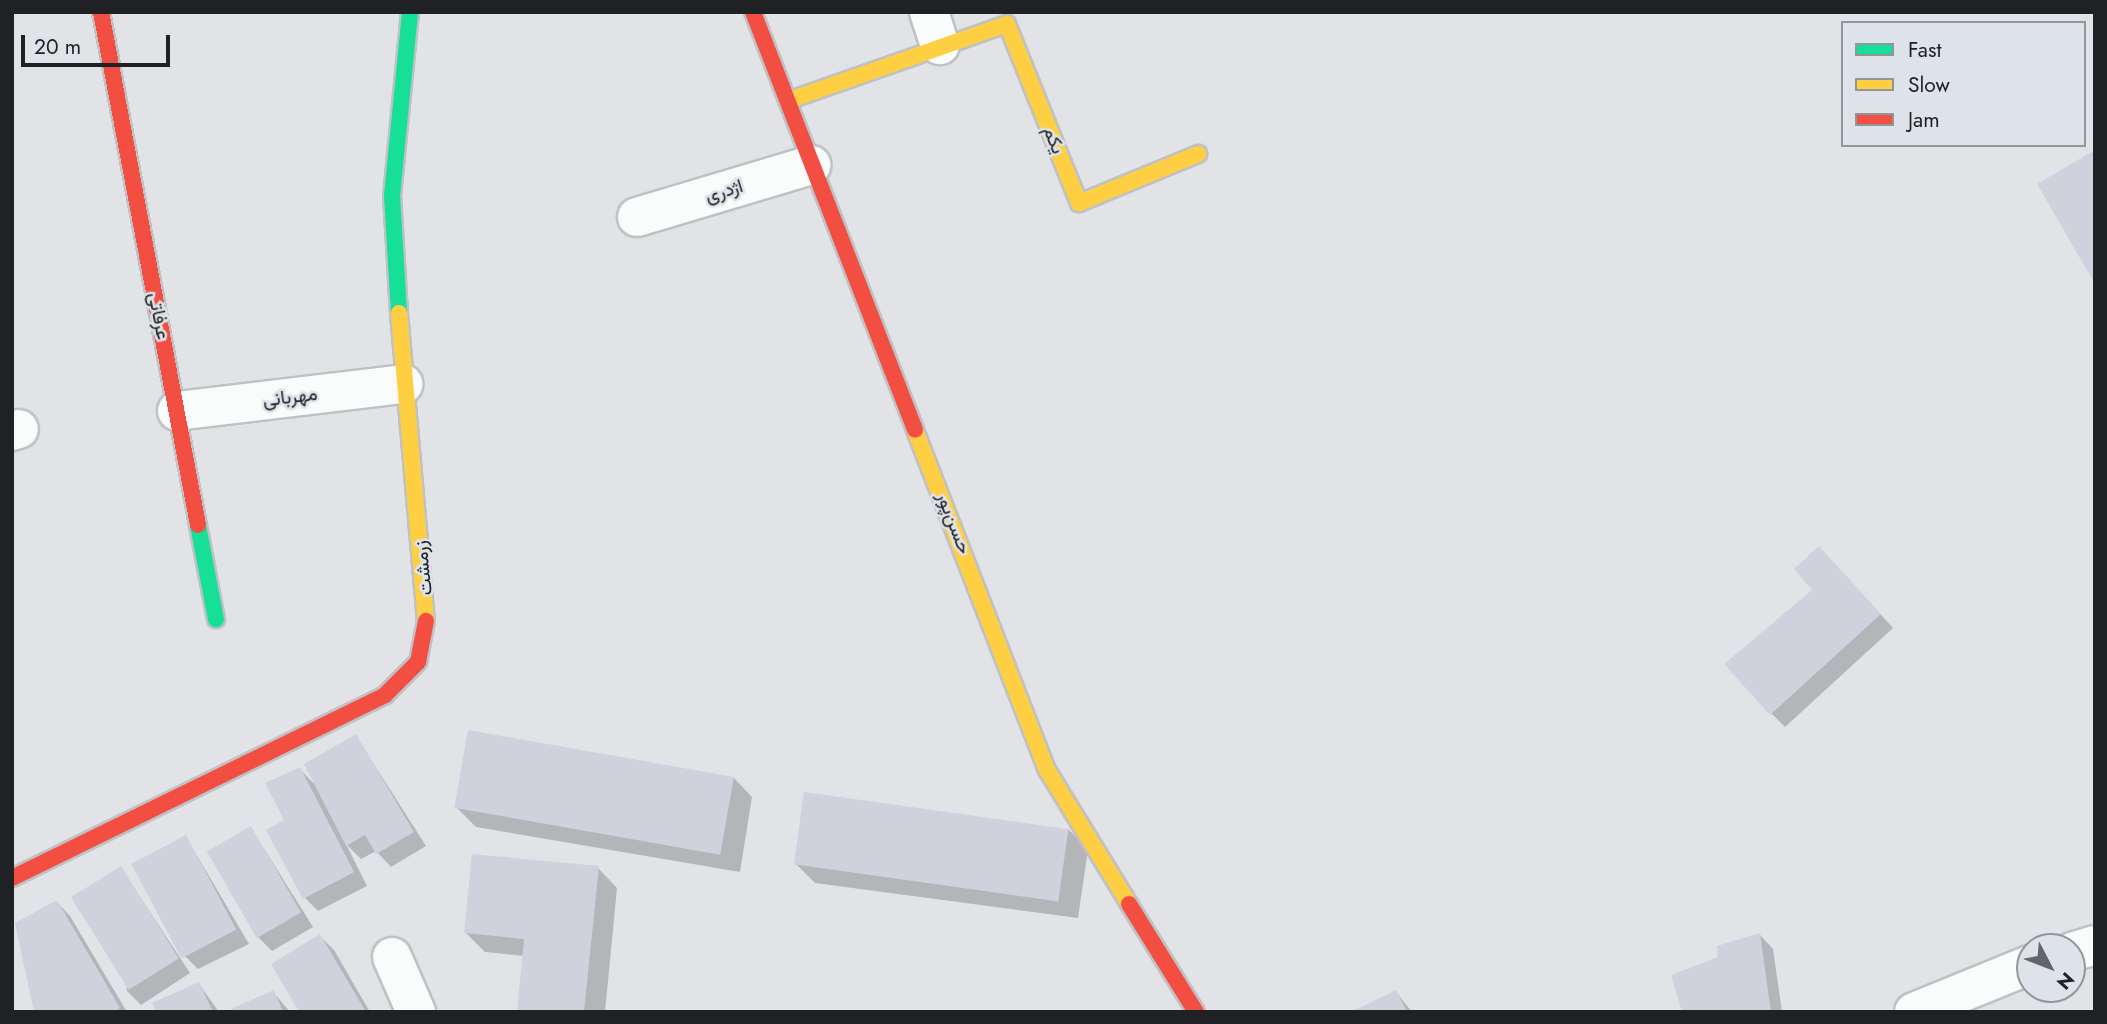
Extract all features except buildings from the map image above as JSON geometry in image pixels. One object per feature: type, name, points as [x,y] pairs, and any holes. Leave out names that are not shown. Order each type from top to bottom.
[{"type":"street","name":"عرفاتی","points":[[101,12],[216,619]]},
{"type":"street","name":"زرمشت","points":[[12,878],[385,695],[418,662],[428,612],[403,384],[392,196],[410,12]]},
{"type":"street","name":"حسن‌پور","points":[[753,12],[1047,770],[1196,1012]]},
{"type":"street","name":"یکم","points":[[787,101],[935,29],[1007,24],[1079,203],[1198,154]]},
{"type":"street","name":"اژدری","points":[[637,217],[811,165]]},
{"type":"street","name":"مهربانی","points":[[177,411],[403,384]]},
{"type":"street","points":[[392,957],[416,1012]]},
{"type":"street","points":[[1914,1012],[2016,971]]},
{"type":"traffic: fast","points":[[399,313],[392,196],[410,12]]},
{"type":"traffic: fast","points":[[198,525],[216,619]]},
{"type":"traffic: slow","points":[[787,101],[1007,24],[1079,203],[1198,154]]},
{"type":"traffic: slow","points":[[399,313],[426,621]]},
{"type":"traffic: slow","points":[[915,430],[1047,770],[1129,904]]},
{"type":"traffic: jam","points":[[101,12],[198,525]]},
{"type":"traffic: jam","points":[[753,12],[915,430]]},
{"type":"traffic: jam","points":[[12,878],[385,695],[418,662],[426,621]]},
{"type":"traffic: jam","points":[[1129,904],[1196,1012]]}]
